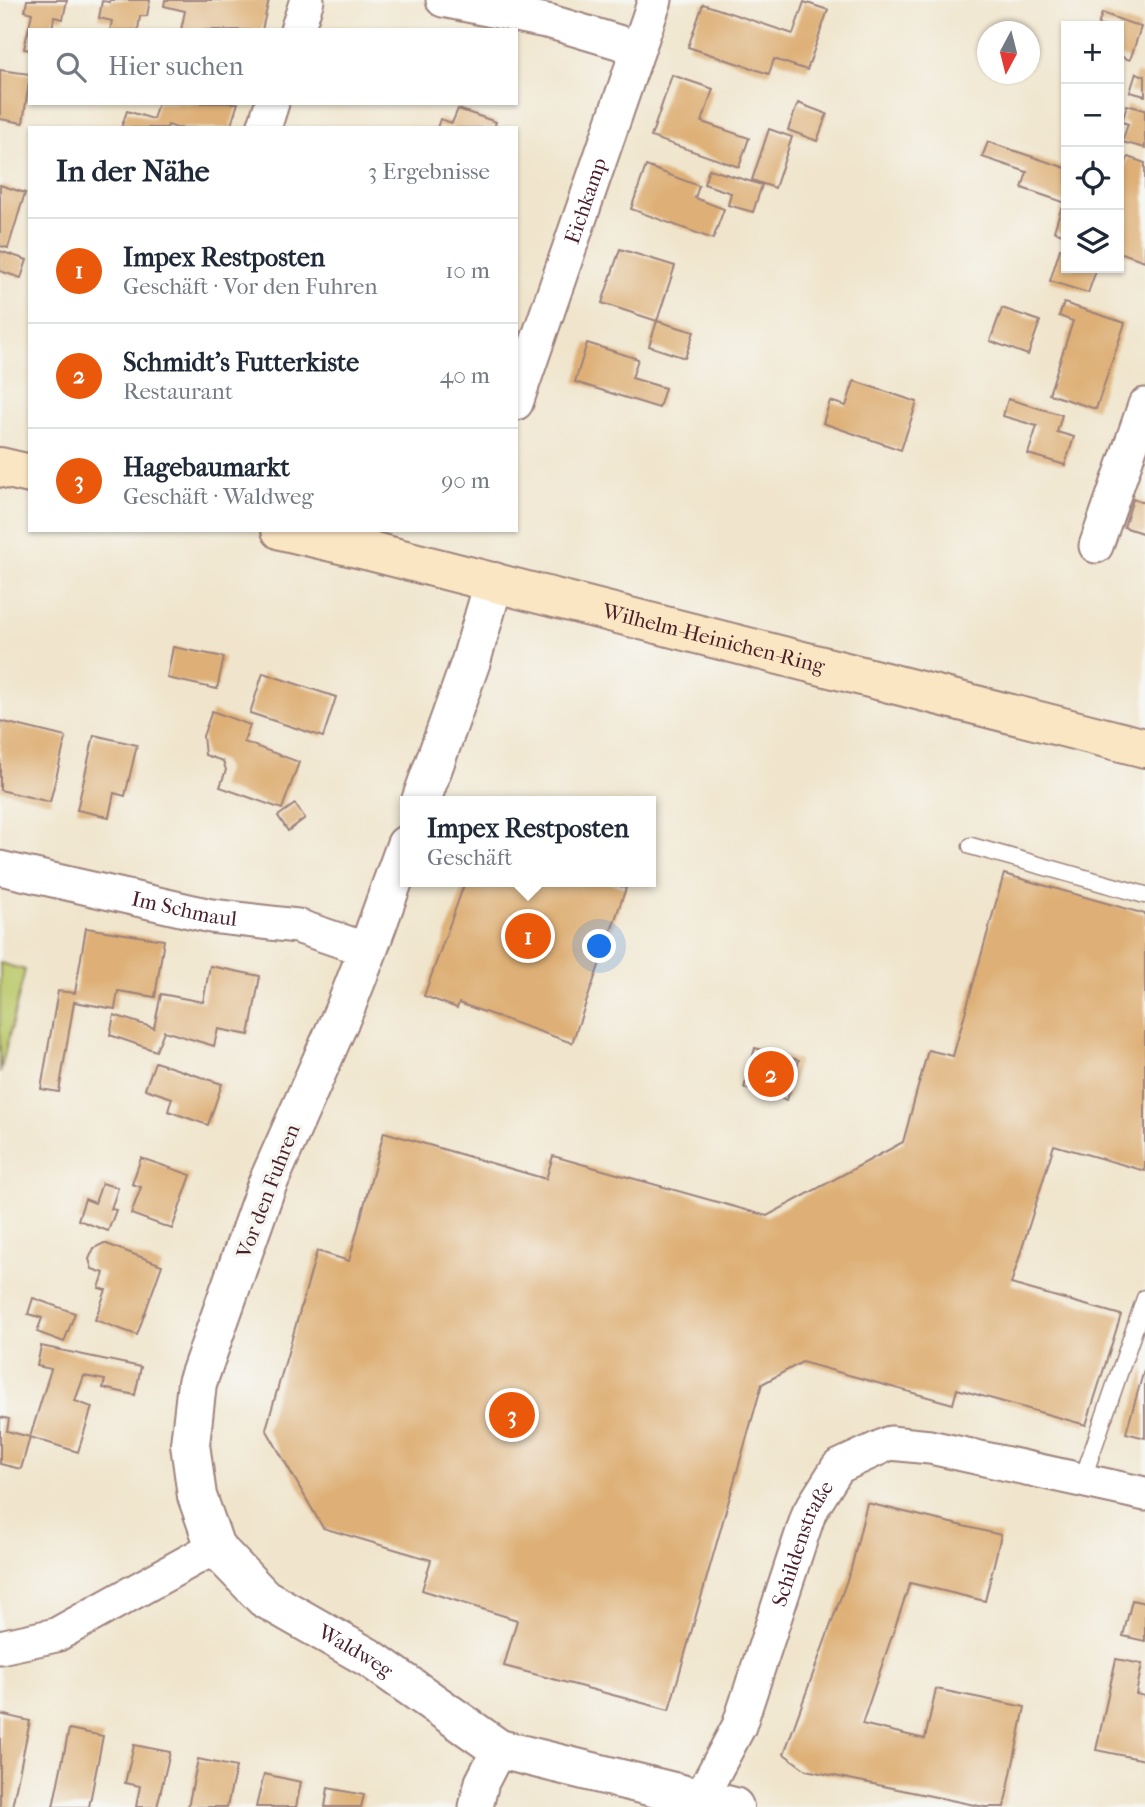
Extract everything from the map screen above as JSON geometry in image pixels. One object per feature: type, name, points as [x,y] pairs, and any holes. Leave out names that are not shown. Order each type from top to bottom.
[{"type":"main road","points":[[0,467],[28,474]]},
{"type":"main road","name":"Wilhelm-Heinichen-Ring","points":[[289,532],[1145,748]]},
{"type":"street","points":[[298,28],[307,0]]},
{"type":"street","points":[[443,0],[551,22],[638,48]]},
{"type":"street","name":"Eichkamp","points":[[518,397],[655,0]]},
{"type":"street","points":[[265,126],[271,105]]},
{"type":"street","points":[[1096,546],[1145,405]]},
{"type":"street","points":[[423,796],[471,661],[494,582]]},
{"type":"street","name":"Vor den Fuhren","points":[[215,1547],[197,1496],[190,1444],[197,1383],[266,1187],[346,1006],[400,859]]},
{"type":"street","name":"Im Schmaul","points":[[0,868],[211,916],[297,926],[368,950]]},
{"type":"street","name":"Schildenstraße","points":[[717,1803],[739,1726],[809,1513],[838,1466],[890,1443],[930,1447],[1145,1494]]},
{"type":"street","points":[[0,1647],[56,1635],[215,1547]]},
{"type":"street","name":"Waldweg","points":[[215,1547],[264,1598],[371,1659],[499,1749],[717,1803]]},
{"type":"street","points":[[476,1807],[482,1782],[499,1749]]},
{"type":"lane","points":[[971,846],[1145,895]]},
{"type":"lane","points":[[1082,1481],[1145,1298]]},
{"type":"green space","points":[[0,963],[25,970],[0,1073]]},
{"type":"building","points":[[27,0],[67,0],[63,19],[54,17],[52,28],[29,28],[32,13],[25,11]]},
{"type":"building","points":[[150,0],[147,16],[140,16],[138,28],[110,28],[112,21],[99,18],[102,1]]},
{"type":"building","points":[[165,0],[269,0],[262,28],[181,28],[185,11],[164,6]]},
{"type":"building","points":[[804,2],[828,10],[807,70],[774,59],[769,74],[688,47],[703,4],[793,34]]},
{"type":"building","points":[[1102,13],[1141,27],[1130,60],[1124,58],[1124,21],[1100,21]]},
{"type":"building","points":[[28,31],[28,50],[24,49]]},
{"type":"building","points":[[0,70],[28,74],[23,123],[0,119]]},
{"type":"building","points":[[1136,73],[1145,76],[1145,96],[1130,92]]},
{"type":"building","points":[[672,75],[713,89],[702,122],[749,138],[739,167],[651,137]]},
{"type":"building","points":[[798,103],[827,114],[817,141],[788,130]]},
{"type":"building","points":[[157,105],[237,105],[231,126],[122,126],[127,111],[153,119]]},
{"type":"building","points":[[1127,105],[1145,110],[1145,148],[1124,143],[1128,124],[1124,123]]},
{"type":"building","points":[[458,109],[496,122],[495,126],[438,126],[440,119],[452,123]]},
{"type":"building","points":[[769,129],[792,137],[775,188],[752,180]]},
{"type":"building","points":[[988,142],[1061,166],[1061,201],[1022,188],[1027,172],[982,157]]},
{"type":"building","points":[[1128,157],[1145,163],[1145,261],[1124,254],[1124,169]]},
{"type":"building","points":[[646,166],[699,186],[695,198],[724,209],[713,239],[631,209]]},
{"type":"building","points":[[709,169],[762,185],[753,212],[728,205],[731,193],[704,184]]},
{"type":"building","points":[[0,185],[25,193],[8,248],[0,246]]},
{"type":"building","points":[[1061,209],[1061,233],[1054,231]]},
{"type":"building","points":[[620,249],[675,266],[657,321],[602,303]]},
{"type":"building","points":[[1060,249],[1061,273],[1095,273],[1088,293],[1050,281]]},
{"type":"building","points":[[0,251],[27,260],[21,278],[0,271]]},
{"type":"building","points":[[1064,303],[1125,323],[1096,409],[1049,394],[1073,321],[1059,316]]},
{"type":"building","points":[[1002,308],[1040,321],[1028,355],[990,341]]},
{"type":"building","points":[[657,321],[694,332],[685,358],[649,346]]},
{"type":"building","points":[[587,343],[638,359],[632,378],[665,388],[659,408],[575,382]]},
{"type":"building","points":[[854,381],[917,402],[901,450],[823,423],[830,401],[846,406]]},
{"type":"building","points":[[1008,399],[1062,415],[1057,432],[1074,437],[1065,465],[1028,454],[1037,426],[1003,416]]},
{"type":"building","points":[[1133,499],[1145,503],[1145,534],[1124,527]]},
{"type":"building","points":[[173,647],[224,657],[217,689],[167,678]]},
{"type":"building","points":[[263,673],[336,697],[323,737],[250,713]]},
{"type":"building","points":[[212,711],[250,725],[244,742],[299,762],[282,809],[220,787],[226,770],[223,761],[205,755],[203,736]]},
{"type":"building","points":[[0,721],[66,737],[50,802],[0,790]]},
{"type":"building","points":[[94,735],[137,745],[125,796],[114,793],[109,817],[77,810]]},
{"type":"building","points":[[295,804],[305,818],[288,831],[278,816]]},
{"type":"building","points":[[1004,874],[1145,914],[1145,1171],[1054,1145],[1011,1284],[1121,1315],[1086,1425],[957,1389],[953,1404],[802,1362],[762,1384],[669,1710],[504,1666],[517,1620],[422,1590],[431,1560],[323,1528],[266,1429],[317,1251],[349,1261],[384,1132],[546,1179],[553,1156],[767,1216],[903,1142],[928,1050],[953,1056]]},
{"type":"building","points":[[463,887],[626,888],[572,1043],[459,1003],[457,1008],[424,996]]},
{"type":"building","points":[[86,928],[164,940],[155,997],[118,991],[115,1009],[74,1002],[59,1092],[41,1089],[58,991],[75,993]]},
{"type":"building","points":[[210,966],[260,976],[249,1035],[218,1029],[214,1046],[164,1031],[156,1051],[110,1035],[114,1015],[154,1028],[161,994],[203,1002]]},
{"type":"building","points":[[755,1048],[799,1060],[787,1100],[744,1088]]},
{"type":"building","points":[[155,1062],[222,1084],[208,1125],[168,1111],[172,1098],[145,1089]]},
{"type":"building","points":[[141,1158],[191,1175],[172,1229],[131,1214],[141,1187],[132,1184]]},
{"type":"building","points":[[102,1183],[118,1188],[111,1209],[116,1210],[108,1231],[78,1220],[85,1199],[95,1203]]},
{"type":"building","points":[[104,1243],[162,1265],[137,1335],[95,1320],[106,1290],[99,1288],[104,1273],[92,1269],[89,1259],[94,1248]]},
{"type":"building","points":[[33,1298],[75,1313],[64,1342],[37,1332],[42,1318],[28,1314]]},
{"type":"building","points":[[41,1346],[141,1367],[135,1395],[103,1388],[105,1380],[84,1376],[75,1401],[92,1407],[78,1452],[30,1437],[51,1369],[37,1366]]},
{"type":"building","points":[[1145,1370],[1145,1438],[1126,1433]]},
{"type":"building","points":[[0,1417],[9,1419],[7,1431],[30,1437],[21,1469],[0,1464]]},
{"type":"building","points":[[867,1503],[1001,1535],[985,1601],[910,1583],[862,1724],[925,1739],[936,1689],[1025,1707],[1004,1807],[984,1807],[806,1770],[784,1754],[851,1569]]},
{"type":"building","points":[[1132,1600],[1145,1603],[1145,1641],[1123,1636]]},
{"type":"building","points":[[1116,1659],[1142,1664],[1136,1694],[1145,1696],[1145,1760],[1096,1750]]},
{"type":"building","points":[[0,1714],[30,1721],[12,1807],[0,1807]]},
{"type":"building","points":[[69,1729],[103,1736],[89,1807],[53,1807]]},
{"type":"building","points":[[134,1745],[170,1752],[157,1807],[136,1807],[140,1786],[125,1783]]},
{"type":"building","points":[[198,1759],[236,1767],[227,1807],[188,1807]]},
{"type":"building","points":[[264,1774],[301,1782],[296,1807],[256,1807]]},
{"type":"building","points":[[328,1788],[364,1795],[361,1807],[325,1807]]},
{"type":"place","name":"Impex Restposten","points":[[528,936]]},
{"type":"place","name":"Schmidt's Futterkiste","points":[[771,1074]]},
{"type":"place","name":"Hagebaumarkt","points":[[512,1415]]}]
